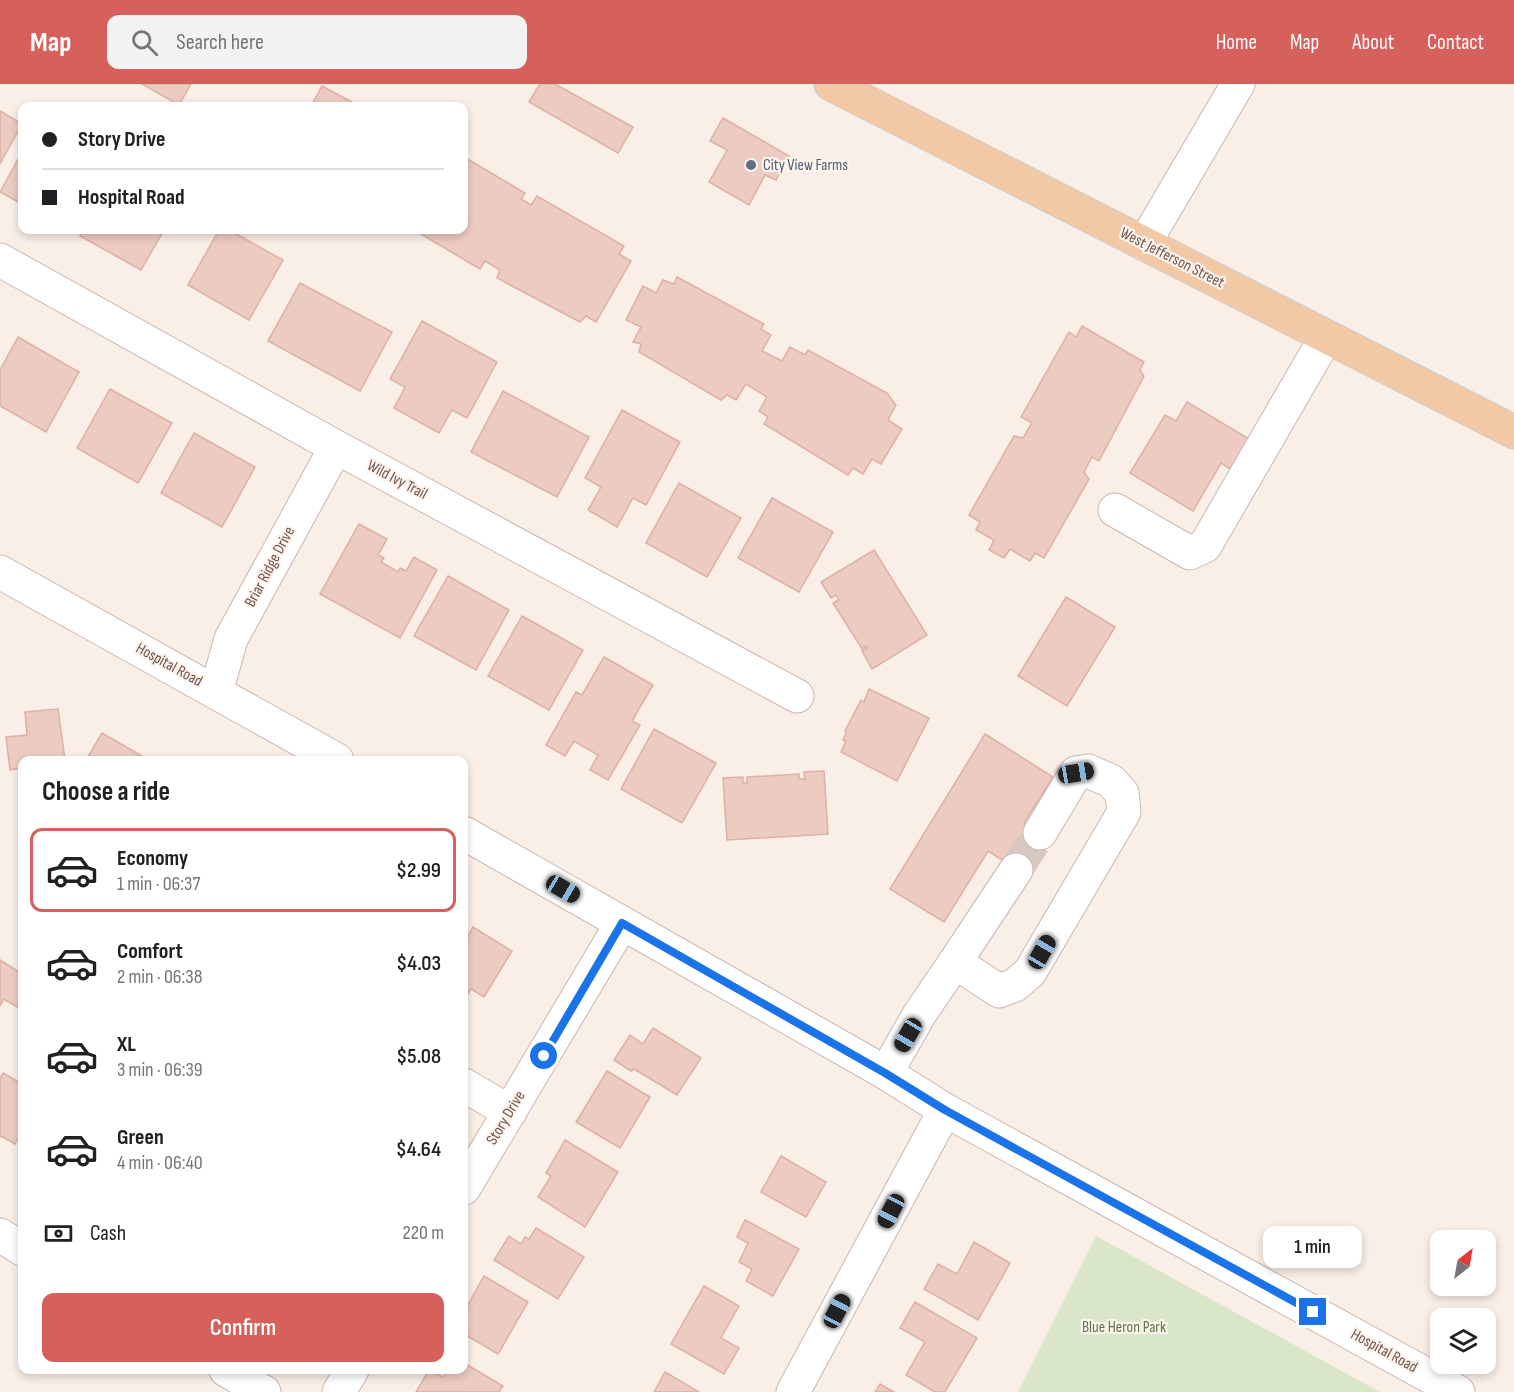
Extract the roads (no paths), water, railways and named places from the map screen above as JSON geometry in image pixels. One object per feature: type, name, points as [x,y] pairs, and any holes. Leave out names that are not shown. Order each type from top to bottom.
[{"type":"main road","name":"West Jefferson Street","points":[[831,84],[1514,432]]},
{"type":"street","points":[[1144,244],[1238,84]]},
{"type":"street","name":"Wild Ivy Trail","points":[[0,260],[336,447],[797,696]]},
{"type":"street","points":[[1115,510],[1190,553],[1205,546],[1326,337]]},
{"type":"street","name":"Briar Ridge Drive","points":[[216,692],[231,639],[336,447]]},
{"type":"street","name":"Hospital Road","points":[[0,572],[330,756]]},
{"type":"street","points":[[955,962],[999,990],[1016,985],[1030,972],[1124,812],[1122,793],[1111,782],[1088,771],[1076,773],[1040,833]]},
{"type":"street","name":"Hospital Road","points":[[468,835],[885,1073],[945,1110],[1458,1392]]},
{"type":"street","points":[[885,1073],[919,1015],[1016,870]]},
{"type":"street","name":"Story Drive","points":[[468,1181],[622,923]]},
{"type":"street","points":[[468,1087],[510,1112]]},
{"type":"street","points":[[793,1392],[945,1110]]},
{"type":"street","points":[[0,1235],[18,1246]]},
{"type":"street","points":[[233,1374],[264,1392]]},
{"type":"street","points":[[339,1392],[350,1374]]},
{"type":"tunnel","points":[[1016,870],[1040,833]]},
{"type":"place","name":"City View Farms","points":[[751,165]]},
{"type":"park label","name":"Blue Heron Park","points":[[1124,1327]]}]
